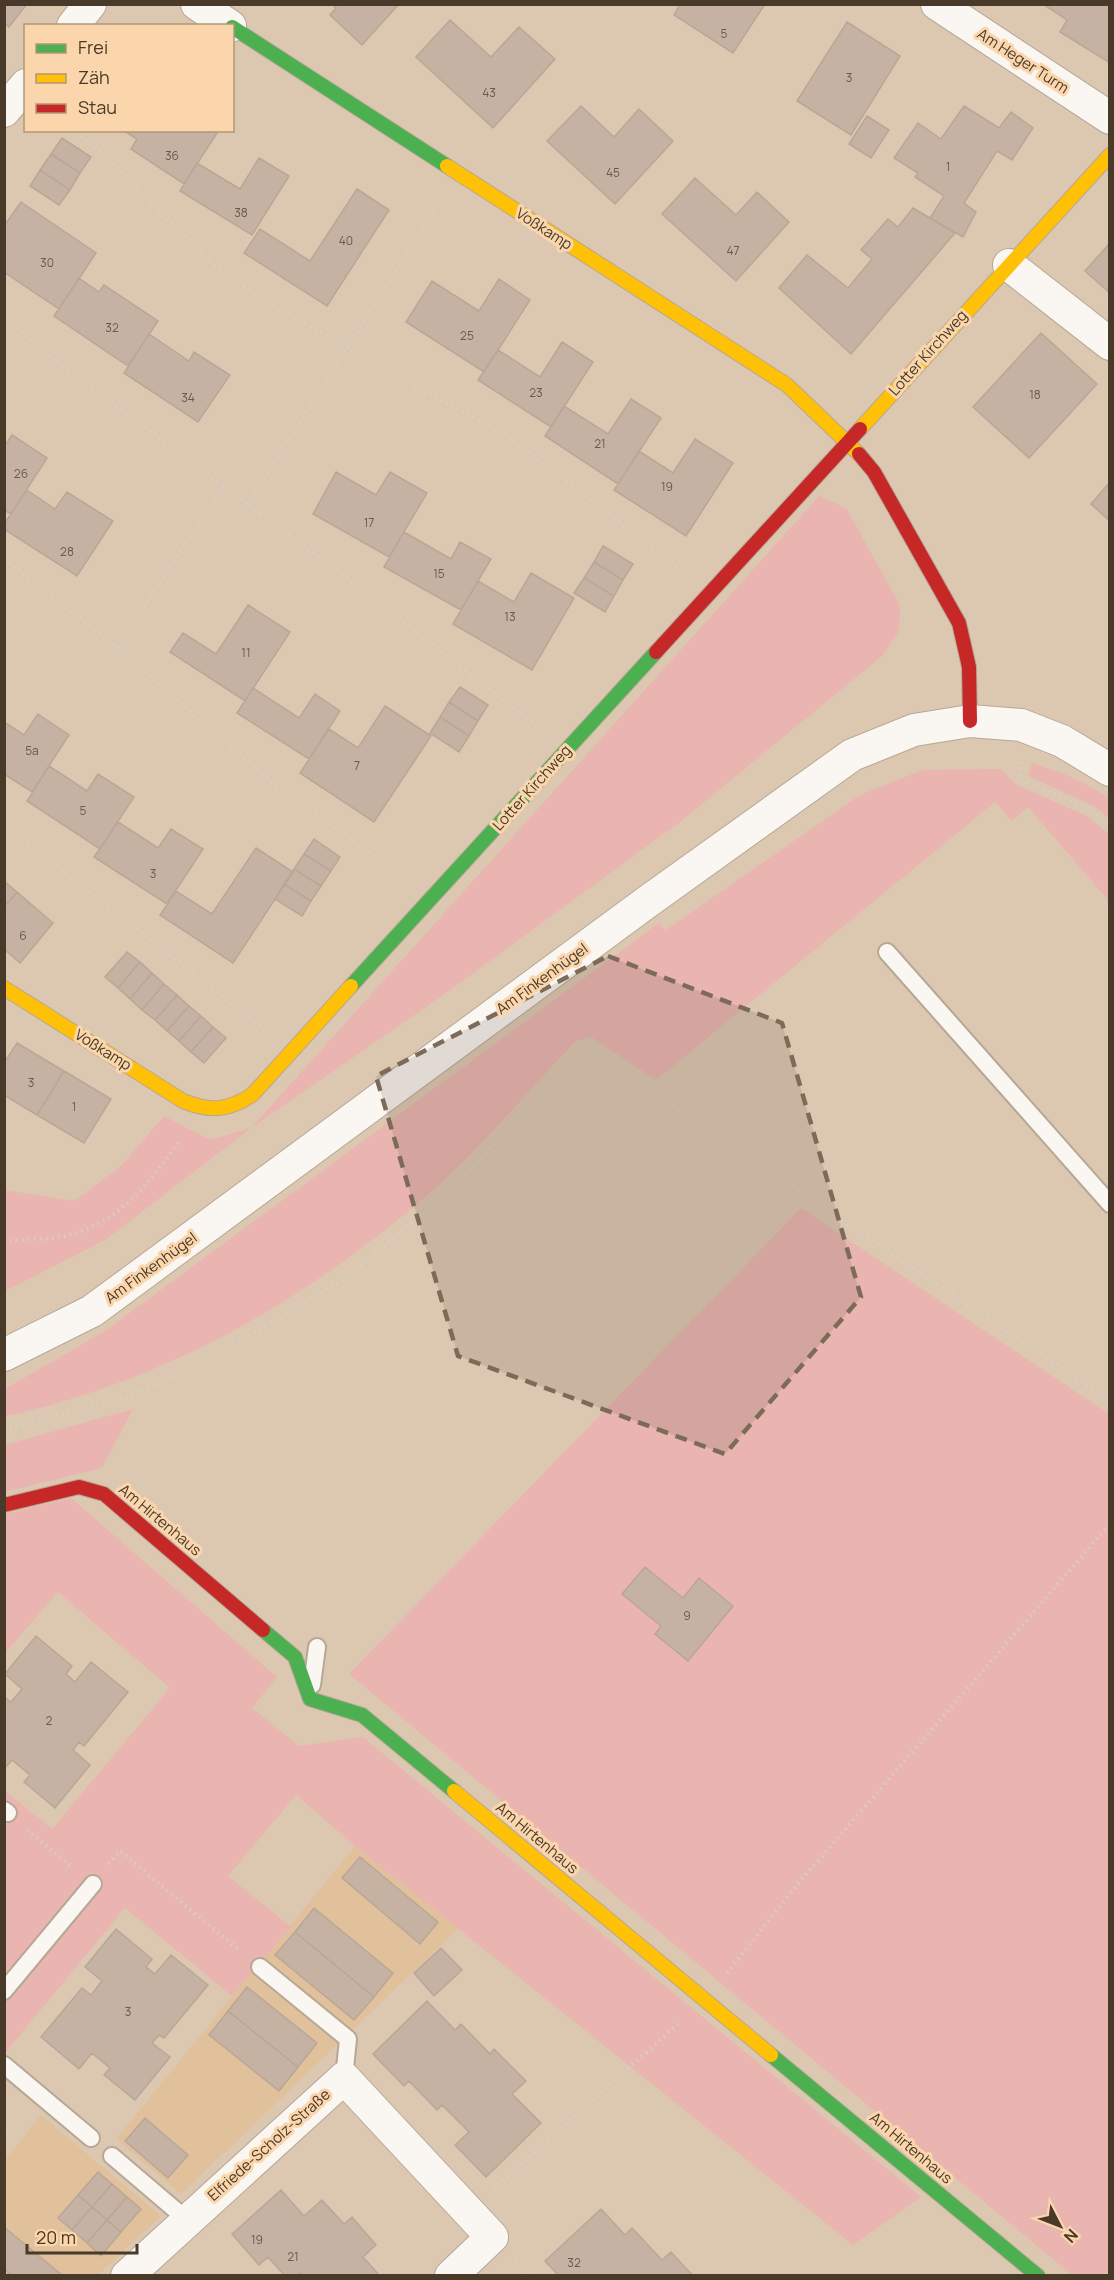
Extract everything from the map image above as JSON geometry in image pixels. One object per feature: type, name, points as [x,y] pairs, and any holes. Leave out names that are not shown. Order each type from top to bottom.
[{"type":"street","points":[[75,24],[90,4]]},
{"type":"street","name":"Voßkamp","points":[[197,4],[228,24]]},
{"type":"street","name":"Am Heger Turm","points":[[937,4],[1110,118]]},
{"type":"street","name":"Voßkamp","points":[[234,28],[787,385],[848,442]]},
{"type":"street","points":[[4,111],[24,87]]},
{"type":"street","name":"Lotter Kirchweg","points":[[203,1110],[230,1109],[252,1095],[1110,155]]},
{"type":"street","points":[[1009,265],[1110,344]]},
{"type":"street","points":[[848,442],[874,472],[959,623],[969,667],[970,721]]},
{"type":"street","name":"Am Finkenhügel","points":[[4,1354],[92,1311],[647,902],[852,755],[914,730],[970,721],[1021,725],[1062,741],[1110,770]]},
{"type":"street","name":"Voßkamp","points":[[4,988],[183,1101],[203,1110]]},
{"type":"street","name":"Am Hirtenhaus","points":[[4,1505],[79,1487],[104,1494],[295,1657],[310,1699],[362,1715],[1038,2276]]},
{"type":"street","name":"Elfriede-Scholz-Straße","points":[[127,2276],[186,2219],[345,2078],[492,2237],[451,2276]]},
{"type":"lane","points":[[887,952],[1110,1204]]},
{"type":"lane","points":[[310,1699],[317,1647]]},
{"type":"lane","points":[[4,1991],[93,1884]]},
{"type":"lane","points":[[260,1967],[348,2039],[345,2078]]},
{"type":"lane","points":[[4,2064],[91,2138]]},
{"type":"lane","points":[[112,2156],[186,2219]]},
{"type":"path","points":[[73,132],[98,149],[210,262],[261,298],[509,437],[710,593]]},
{"type":"path","points":[[248,504],[345,347],[458,174]]},
{"type":"path","points":[[4,315],[44,352],[367,593],[567,750]]},
{"type":"path","points":[[117,647],[224,486]]},
{"type":"path","points":[[4,559],[117,647],[266,778],[388,864],[430,900]]},
{"type":"path","points":[[1021,725],[1020,779],[1091,810],[1110,825]]},
{"type":"path","points":[[4,825],[292,1051]]},
{"type":"path","points":[[4,1430],[136,1394],[220,1353],[348,1277],[453,1188],[580,1056],[596,1054],[1110,1401]]},
{"type":"path","points":[[4,1241],[60,1237],[106,1221],[144,1188],[203,1110]]},
{"type":"path","points":[[469,2212],[706,1999],[797,1885],[1110,1524]]},
{"type":"path","points":[[6,1812],[93,1884],[120,1851],[260,1967]]},
{"type":"highlighted area","points":[[608,956],[782,1023],[861,1297],[725,1454],[458,1356],[376,1076]]},
{"type":"shaded area","points":[[819,496],[846,508],[900,605],[899,631],[882,656],[680,822],[442,996],[251,1128]]},
{"type":"shaded area","points":[[1032,763],[1072,778],[1109,799],[1109,818],[1094,806],[1028,776]]},
{"type":"shaded area","points":[[1001,769],[1015,784],[1087,816],[1109,834],[1109,901],[1028,807],[1012,821],[995,802],[656,1080],[591,1037],[576,1041],[476,1149],[441,1183],[344,1261],[292,1296],[238,1328],[182,1356],[125,1380],[66,1400],[5,1416],[5,1389],[105,1331],[659,923],[666,930],[860,795],[923,770]]},
{"type":"shaded area","points":[[164,1116],[210,1140],[251,1128],[105,1240],[5,1291],[4,1190],[74,1201],[121,1166]]},
{"type":"shaded area","points":[[801,1208],[1109,1414],[1109,2275],[1072,2275],[349,1674]]},
{"type":"shaded area","points":[[133,1409],[102,1468],[5,1492],[5,1445]]},
{"type":"shaded area","points":[[71,1498],[277,1677],[252,1708],[299,1746],[363,1737],[921,2197],[853,2245],[355,1846],[296,1795],[228,1876],[291,1927],[232,1996],[125,1908],[5,2053],[5,1791],[52,1829],[170,1688],[58,1592],[5,1653],[5,1514]]},
{"type":"shaded area","points":[[355,1846],[458,1929],[181,2194],[116,2139]]},
{"type":"shaded area","points":[[41,2115],[161,2216],[98,2275],[5,2276],[5,2160]]},
{"type":"building","points":[[4,4],[27,4],[9,27],[4,23]]},
{"type":"building","points":[[332,4],[399,4],[362,45],[330,15],[336,8]]},
{"type":"building","points":[[680,4],[765,4],[733,53],[674,15]]},
{"type":"building","points":[[1043,4],[1110,4],[1110,63],[1060,32],[1067,20]]},
{"type":"building","points":[[450,20],[491,57],[519,27],[555,59],[493,128],[416,57]]},
{"type":"building","points":[[847,22],[900,56],[851,135],[797,101]]},
{"type":"building","points":[[581,106],[614,137],[639,109],[673,141],[615,204],[547,141]]},
{"type":"building","points":[[964,106],[999,128],[1011,112],[1033,128],[1012,160],[997,151],[964,203],[976,212],[963,237],[930,218],[944,196],[915,177],[918,173],[894,158],[918,123],[941,139]]},
{"type":"building","points":[[867,116],[889,130],[871,158],[849,144]]},
{"type":"building","points":[[126,132],[218,132],[184,184],[131,149],[137,139]]},
{"type":"building","points":[[62,138],[91,157],[80,173],[51,154]]},
{"type":"building","points":[[51,154],[80,173],[70,190],[40,170]]},
{"type":"building","points":[[259,158],[289,176],[252,235],[180,191],[197,163],[240,189]]},
{"type":"building","points":[[40,170],[70,190],[59,205],[30,186]]},
{"type":"building","points":[[695,178],[736,215],[757,192],[789,222],[736,281],[662,214]]},
{"type":"building","points":[[357,189],[389,210],[327,306],[244,253],[260,229],[310,261]]},
{"type":"building","points":[[21,202],[96,253],[59,309],[4,272],[4,226]]},
{"type":"building","points":[[913,208],[955,233],[851,354],[779,288],[807,255],[848,288],[872,259],[861,250],[888,219],[898,227]]},
{"type":"building","points":[[1110,243],[1110,293],[1085,271]]},
{"type":"building","points":[[79,278],[99,292],[104,285],[158,321],[128,366],[54,316]]},
{"type":"building","points":[[499,279],[530,300],[484,372],[406,322],[432,281],[479,311]]},
{"type":"building","points":[[1041,333],[1097,384],[1029,458],[973,407]]},
{"type":"building","points":[[149,334],[189,361],[194,352],[230,375],[198,422],[124,373]]},
{"type":"building","points":[[562,342],[593,362],[551,427],[478,380],[498,350],[540,377]]},
{"type":"building","points":[[631,399],[661,418],[618,484],[545,436],[564,406],[608,434]]},
{"type":"building","points":[[12,435],[47,458],[11,514],[4,510],[4,447]]},
{"type":"building","points":[[695,439],[733,463],[686,536],[614,490],[639,451],[673,473]]},
{"type":"building","points":[[336,472],[376,495],[390,472],[427,493],[389,557],[313,514]]},
{"type":"building","points":[[1110,482],[1110,521],[1091,504]]},
{"type":"building","points":[[27,490],[55,509],[67,492],[113,521],[77,576],[4,529],[4,524]]},
{"type":"building","points":[[404,532],[451,559],[460,542],[491,559],[461,610],[384,567]]},
{"type":"building","points":[[603,546],[633,564],[623,580],[594,562]]},
{"type":"building","points":[[594,562],[623,580],[614,596],[584,578]]},
{"type":"building","points":[[531,573],[574,598],[532,670],[453,624],[478,581],[514,602]]},
{"type":"building","points":[[584,578],[614,596],[605,612],[574,593]]},
{"type":"building","points":[[248,605],[290,632],[245,701],[170,652],[183,633],[216,654]]},
{"type":"building","points":[[460,687],[488,705],[478,721],[449,702]]},
{"type":"building","points":[[253,688],[299,718],[315,694],[340,711],[309,759],[237,713]]},
{"type":"building","points":[[449,702],[478,721],[469,736],[440,717]]},
{"type":"building","points":[[385,706],[431,736],[374,822],[300,773],[329,729],[358,748]]},
{"type":"building","points":[[38,714],[69,735],[32,792],[4,774],[4,722],[24,735]]},
{"type":"building","points":[[440,717],[469,736],[459,752],[430,733]]},
{"type":"building","points":[[49,766],[87,791],[98,774],[134,797],[100,849],[27,801]]},
{"type":"building","points":[[118,822],[158,848],[171,829],[203,849],[167,904],[94,857]]},
{"type":"building","points":[[314,839],[340,857],[331,871],[304,854]]},
{"type":"building","points":[[256,848],[293,872],[233,963],[160,915],[176,891],[212,914]]},
{"type":"building","points":[[304,854],[331,871],[321,886],[294,869]]},
{"type":"building","points":[[294,869],[321,886],[311,901],[284,884]]},
{"type":"building","points":[[4,881],[17,892],[4,907]]},
{"type":"building","points":[[284,884],[311,901],[302,916],[275,899]]},
{"type":"building","points":[[17,892],[53,923],[20,963],[4,949],[4,907]]},
{"type":"building","points":[[127,952],[140,962],[118,988],[105,977]]},
{"type":"building","points":[[140,962],[152,973],[130,999],[118,988]]},
{"type":"building","points":[[152,973],[164,984],[142,1010],[130,999]]},
{"type":"building","points":[[164,984],[177,995],[155,1020],[142,1010]]},
{"type":"building","points":[[177,995],[189,1006],[167,1031],[155,1020]]},
{"type":"building","points":[[189,1006],[201,1016],[179,1041],[167,1031]]},
{"type":"building","points":[[201,1016],[213,1027],[191,1052],[179,1041]]},
{"type":"building","points":[[213,1027],[226,1038],[204,1063],[191,1052]]},
{"type":"building","points":[[17,1043],[64,1071],[37,1115],[4,1095],[4,1063]]},
{"type":"building","points":[[64,1071],[111,1099],[84,1143],[37,1115]]},
{"type":"building","points":[[645,1567],[683,1598],[699,1578],[733,1606],[688,1661],[655,1634],[661,1626],[622,1594]]},
{"type":"building","points":[[36,1636],[72,1666],[66,1674],[75,1682],[91,1662],[128,1692],[84,1746],[79,1742],[73,1750],[90,1765],[55,1808],[24,1782],[30,1775],[12,1760],[4,1769],[4,1697],[11,1702],[22,1689],[5,1674]]},
{"type":"building","points":[[360,1857],[438,1922],[420,1944],[342,1878]]},
{"type":"building","points":[[314,1908],[393,1973],[374,1997],[295,1932]]},
{"type":"building","points":[[116,1929],[152,1959],[146,1967],[155,1974],[171,1955],[208,1985],[164,2038],[159,2035],[152,2043],[170,2057],[135,2100],[104,2075],[110,2068],[92,2053],[79,2069],[41,2037],[82,1988],[91,1995],[102,1981],[85,1967]]},
{"type":"building","points":[[295,1932],[374,1997],[354,2020],[275,1955]]},
{"type":"building","points":[[441,1948],[462,1970],[434,1996],[414,1973]]},
{"type":"building","points":[[247,1987],[317,2043],[298,2067],[228,2011]]},
{"type":"building","points":[[427,2001],[455,2030],[461,2024],[490,2054],[494,2049],[526,2081],[512,2094],[541,2123],[486,2177],[455,2145],[469,2132],[442,2105],[437,2110],[409,2081],[404,2086],[373,2054]]},
{"type":"building","points":[[228,2011],[298,2067],[279,2091],[209,2035]]},
{"type":"building","points":[[145,2118],[188,2155],[168,2178],[125,2141]]},
{"type":"building","points":[[98,2172],[112,2184],[92,2207],[78,2195]]},
{"type":"building","points":[[112,2184],[127,2197],[107,2220],[92,2207]]},
{"type":"building","points":[[281,2190],[304,2216],[322,2200],[344,2224],[352,2217],[376,2245],[363,2257],[380,2276],[302,2276],[299,2273],[296,2276],[285,2276],[268,2257],[259,2265],[232,2234]]},
{"type":"building","points":[[78,2195],[92,2207],[72,2230],[58,2218]]},
{"type":"building","points":[[127,2197],[141,2209],[121,2232],[107,2220]]},
{"type":"building","points":[[92,2207],[107,2220],[87,2243],[72,2230]]},
{"type":"building","points":[[601,2209],[625,2235],[632,2228],[662,2260],[671,2252],[693,2276],[559,2276],[545,2261]]},
{"type":"building","points":[[107,2220],[121,2232],[101,2256],[87,2243]]},
{"type":"building","points":[[4,2227],[62,2275],[12,2276],[4,2269]]},
{"type":"traffic: fast","points":[[234,28],[447,166]]},
{"type":"traffic: fast","points":[[351,986],[656,652]]},
{"type":"traffic: fast","points":[[263,1630],[295,1657],[310,1699],[362,1715],[454,1791]]},
{"type":"traffic: fast","points":[[771,2055],[1038,2276]]},
{"type":"traffic: slow","points":[[860,429],[1110,155]]},
{"type":"traffic: slow","points":[[447,166],[787,385],[859,454]]},
{"type":"traffic: slow","points":[[4,988],[183,1101],[202,1107],[218,1108],[234,1104],[252,1095],[351,986]]},
{"type":"traffic: slow","points":[[454,1791],[771,2055]]},
{"type":"traffic: jam","points":[[656,652],[860,429]]},
{"type":"traffic: jam","points":[[859,454],[874,472],[959,623],[969,667],[970,721]]},
{"type":"traffic: jam","points":[[4,1505],[79,1487],[104,1494],[263,1630]]}]
